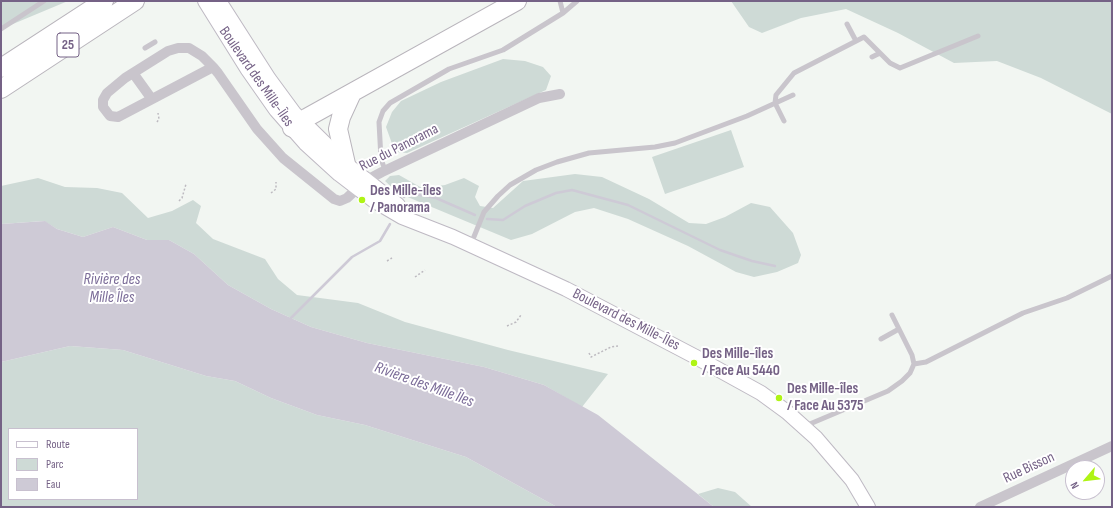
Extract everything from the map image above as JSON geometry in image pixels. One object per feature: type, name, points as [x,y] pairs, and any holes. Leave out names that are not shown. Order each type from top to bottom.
[{"type":"highway","name":"25","points":[[1,68],[104,1]]},
{"type":"highway","name":"25","points":[[1,89],[135,1]]},
{"type":"highway","points":[[293,121],[498,1]]},
{"type":"highway","points":[[293,121],[352,93],[517,1]]},
{"type":"highway","points":[[346,164],[338,129],[341,117],[352,93]]},
{"type":"street","name":"Boulevard des Mille-Îles","points":[[205,1],[258,86],[293,121],[346,164],[361,184]]},
{"type":"street","name":"Boulevard des Mille-Îles","points":[[219,1],[293,121],[322,159],[361,184],[453,237],[570,291],[729,374],[771,400],[805,427],[852,480],[868,507]]},
{"type":"street","name":"Rue du Panorama","points":[[213,67],[151,98],[118,117],[112,117],[107,113],[103,104],[105,96],[113,87],[168,51],[178,48],[193,50],[213,67],[257,129],[294,168],[337,200],[347,198],[361,184],[385,170],[539,98],[560,94]]},
{"type":"street","points":[[133,73],[151,98]]},
{"type":"street","name":"Rue Bisson","points":[[980,507],[1112,446]]},
{"type":"lane","points":[[1,29],[44,1]]},
{"type":"lane","points":[[560,1],[563,13]]},
{"type":"lane","points":[[385,170],[381,159],[379,122],[383,111],[390,103],[449,69],[503,50],[563,13],[578,1]]},
{"type":"lane","points":[[847,24],[856,41]]},
{"type":"lane","points":[[784,121],[775,103],[779,91],[797,71],[864,37],[892,65],[902,68],[978,36]]},
{"type":"lane","points":[[145,48],[155,42]]},
{"type":"lane","points":[[872,57],[880,53]]},
{"type":"lane","points":[[471,245],[480,221],[489,205],[503,191],[526,175],[557,162],[589,153],[655,147],[675,143],[724,125],[793,95]]},
{"type":"lane","points":[[914,364],[926,362],[1016,316],[1067,298],[1112,276]]},
{"type":"lane","points":[[805,427],[888,390],[906,378],[913,370],[914,364],[912,355],[892,315]]},
{"type":"lane","points":[[881,339],[899,329]]},
{"type":"path","points":[[157,122],[160,119],[158,113]]},
{"type":"path","points":[[271,193],[276,189],[276,182]]},
{"type":"path","points":[[179,201],[183,195],[186,184]]},
{"type":"path","points":[[387,261],[392,258]]},
{"type":"path","points":[[415,277],[425,270]]},
{"type":"path","points":[[507,326],[516,322],[521,316]]},
{"type":"path","points":[[589,353],[591,357],[611,347],[618,346]]},
{"type":"green space","points":[[1,1],[68,1],[1,29]]},
{"type":"green space","points":[[731,1],[1112,1],[1112,114],[1041,78],[997,61],[954,63],[898,33],[846,9],[801,18],[762,33],[749,27]]},
{"type":"green space","points":[[503,59],[525,61],[543,67],[551,76],[546,90],[407,153],[395,152],[386,127],[392,112],[401,101],[441,82]]},
{"type":"green space","points":[[731,130],[744,167],[665,194],[652,157]]},
{"type":"green space","points":[[575,174],[602,177],[649,199],[689,223],[706,224],[725,217],[751,203],[770,207],[793,233],[801,255],[798,263],[777,272],[754,277],[736,272],[688,246],[628,219],[594,208],[575,212],[532,234],[511,240],[398,193],[385,181],[390,176],[399,175],[422,188],[445,185],[464,178],[479,186],[475,197],[480,206],[493,208],[523,181]]},
{"type":"green space","points":[[38,178],[65,187],[97,188],[122,193],[148,218],[172,211],[193,200],[201,206],[196,223],[213,239],[265,259],[278,279],[297,295],[358,303],[405,322],[508,350],[608,374],[582,407],[544,385],[484,367],[367,343],[311,327],[271,309],[228,285],[194,254],[169,240],[147,240],[113,227],[83,237],[57,229],[44,221],[1,224],[1,186]]},
{"type":"green space","points":[[70,346],[123,350],[206,376],[235,381],[271,398],[317,415],[365,425],[466,457],[557,507],[1,507],[1,362]]},
{"type":"green space","points":[[718,488],[735,492],[752,507],[714,507],[698,494]]},
{"type":"water","name":"Rivière des Mille Îles","points":[[45,221],[57,229],[83,237],[113,227],[147,240],[169,240],[194,254],[228,285],[271,309],[311,327],[367,343],[484,367],[544,385],[598,415],[714,507],[557,507],[466,457],[365,425],[317,415],[271,398],[235,381],[206,376],[123,350],[70,346],[1,362],[1,224]]},
{"type":"waterway","points":[[487,219],[503,220],[525,206],[556,193],[572,190],[628,205],[720,250],[752,261],[775,266]]},
{"type":"waterway","points":[[404,197],[407,193],[436,198],[475,215]]},
{"type":"waterway","points":[[289,320],[352,257],[380,241],[390,224]]},
{"type":"place","name":"Des Mille-îles / Panorama","points":[[362,200]]},
{"type":"place","name":"Des Mille-îles / Face Au 5440","points":[[694,363]]},
{"type":"place","name":"Des Mille-îles / Face Au 5375","points":[[779,398]]}]
